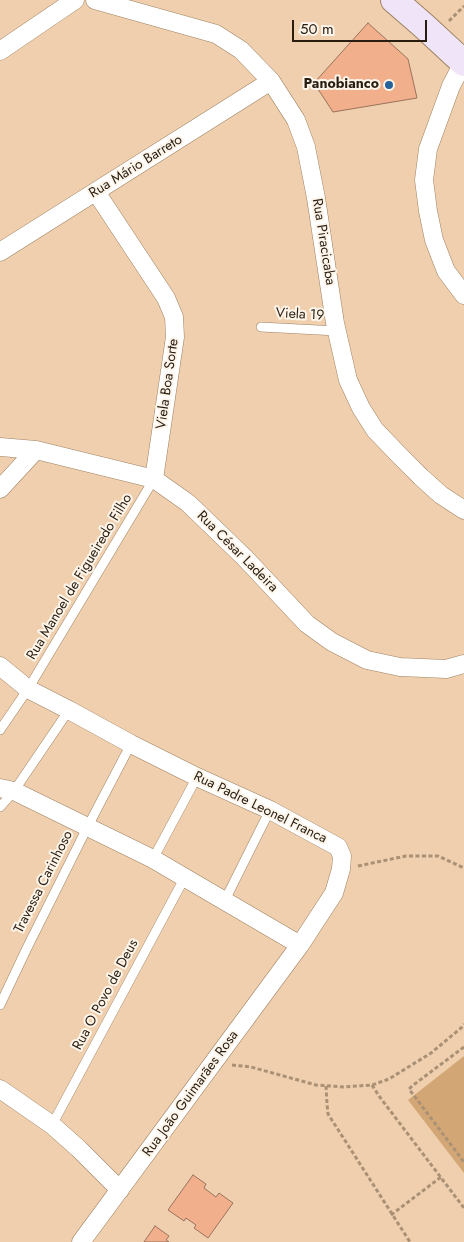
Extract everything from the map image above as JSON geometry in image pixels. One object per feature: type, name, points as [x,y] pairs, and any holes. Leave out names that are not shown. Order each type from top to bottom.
[{"type":"main road","points":[[394,0],[464,63]]},
{"type":"street","points":[[0,51],[76,0]]},
{"type":"street","name":"Rua Piracicaba","points":[[95,0],[216,34],[241,50],[271,81],[296,120],[306,147],[337,331],[348,380],[361,408],[376,430],[421,477],[441,495],[464,510]]},
{"type":"street","points":[[133,0],[146,15]]},
{"type":"street","points":[[464,63],[451,86],[428,149],[424,180],[434,240],[446,271],[464,295]]},
{"type":"street","name":"Rua Mário Barreto","points":[[0,252],[271,81]]},
{"type":"street","name":"Viela Boa Sorte","points":[[96,192],[166,298],[174,317],[175,337],[154,479]]},
{"type":"street","name":"Rua César Ladeira","points":[[0,446],[36,450],[154,479],[188,503],[245,558],[307,624],[332,642],[367,660],[400,668],[446,669],[464,664]]},
{"type":"street","points":[[0,489],[36,450]]},
{"type":"street","name":"Rua Padre Leonel Franca","points":[[0,666],[28,689],[131,744],[197,777],[270,810],[338,847],[342,856],[341,869],[334,893],[300,945]]},
{"type":"street","points":[[7,789],[88,826],[153,859],[300,945]]},
{"type":"street","name":"Rua João Guimarães Rosa","points":[[81,1242],[300,945]]},
{"type":"street","points":[[0,1089],[52,1125],[120,1190]]},
{"type":"lane","name":"Viela 19","points":[[261,327],[337,331]]},
{"type":"lane","name":"Rua Manoel de Figueiredo Filho","points":[[0,730],[28,689],[154,479]]},
{"type":"lane","points":[[0,807],[7,789],[69,710]]},
{"type":"lane","name":"Travessa Carinhoso","points":[[0,1005],[88,826],[131,744]]},
{"type":"lane","points":[[153,859],[197,777]]},
{"type":"lane","points":[[225,900],[270,810]]},
{"type":"lane","name":"Rua O Povo de Deus","points":[[52,1125],[185,877]]},
{"type":"path","points":[[449,21],[464,6]]},
{"type":"path","points":[[341,869],[406,856],[438,856],[464,868]]},
{"type":"path","points":[[214,1062],[251,1066],[316,1085],[344,1087],[372,1085],[389,1079],[431,1053],[464,1024]]},
{"type":"path","points":[[464,1047],[409,1089],[464,1162]]},
{"type":"path","points":[[372,1085],[464,1208]]},
{"type":"path","points":[[326,1086],[328,1114],[410,1242]]},
{"type":"path","points":[[391,1215],[441,1177]]},
{"type":"shaded area","points":[[464,1056],[464,1173],[408,1100]]},
{"type":"building","points":[[368,23],[408,59],[417,98],[333,112],[314,83]]},
{"type":"building","points":[[193,1175],[206,1184],[204,1188],[216,1197],[219,1193],[233,1203],[208,1238],[194,1228],[196,1225],[186,1218],[184,1221],[168,1210]]},
{"type":"building","points":[[155,1226],[169,1236],[166,1240],[169,1242],[144,1242]]},
{"type":"place","name":"Panobianco","points":[[389,85]]}]
